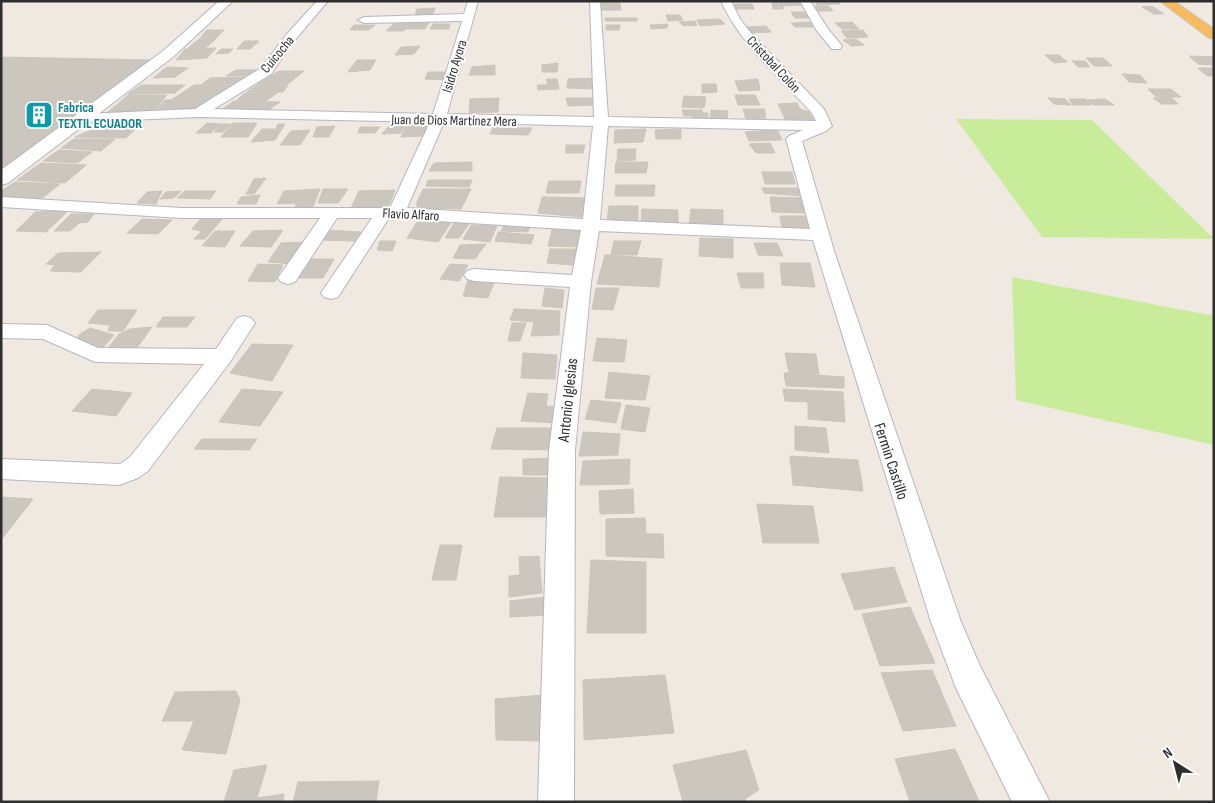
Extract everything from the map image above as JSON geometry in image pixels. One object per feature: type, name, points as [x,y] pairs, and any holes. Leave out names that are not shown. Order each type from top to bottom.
[{"type":"highway","points":[[1166,1],[1214,36]]},
{"type":"street","points":[[1,179],[168,54],[227,1]]},
{"type":"street","name":"Cuicocha","points":[[198,114],[266,71],[290,38],[323,1]]},
{"type":"street","name":"Isidro Ayora","points":[[330,293],[390,213],[438,120],[473,1]]},
{"type":"street","name":"Antonio Iglesias","points":[[556,802],[562,450],[581,282],[592,225],[601,122],[595,1]]},
{"type":"street","name":"Cristobal Colón","points":[[726,1],[740,28],[819,112],[825,126],[792,133]]},
{"type":"street","points":[[805,1],[823,31],[836,46]]},
{"type":"street","points":[[364,20],[469,17]]},
{"type":"street","name":"Juan de Dios Martínez Mera","points":[[84,118],[198,114],[601,122],[792,133]]},
{"type":"street","name":"Fermin Castillo","points":[[792,133],[820,235],[946,622],[968,677],[1032,802]]},
{"type":"street","name":"Flavio Alfaro","points":[[1,202],[182,213],[390,213],[592,225],[820,235]]},
{"type":"street","points":[[288,278],[332,213]]},
{"type":"street","points":[[474,275],[581,282]]},
{"type":"street","points":[[1,469],[119,474],[129,472],[139,464],[222,357],[244,323]]},
{"type":"street","points":[[1,330],[47,332],[95,355],[222,357]]},
{"type":"green space","points":[[956,119],[1092,120],[1214,239],[1042,237]]},
{"type":"green space","points":[[1012,277],[1214,316],[1214,445],[1016,400]]},
{"type":"building","points":[[798,1],[802,5],[783,6],[783,9],[773,9],[772,2]]},
{"type":"building","points":[[814,1],[838,1],[840,4],[817,5]]},
{"type":"building","points":[[601,3],[620,3],[621,10],[602,10]]},
{"type":"building","points":[[734,4],[752,4],[754,9],[735,9]]},
{"type":"building","points":[[815,6],[829,6],[833,11],[818,11]]},
{"type":"building","points":[[1152,6],[1164,14],[1154,14],[1142,7]]},
{"type":"building","points":[[435,8],[433,14],[415,15],[417,9]]},
{"type":"building","points":[[791,12],[807,12],[810,18],[795,18]]},
{"type":"building","points":[[666,15],[680,15],[683,20],[668,21]]},
{"type":"building","points":[[605,18],[637,18],[637,21],[605,21]]},
{"type":"building","points":[[720,19],[725,24],[700,26],[697,20]]},
{"type":"building","points":[[695,21],[697,25],[684,26],[679,22]]},
{"type":"building","points":[[408,22],[404,31],[386,31],[395,23]]},
{"type":"building","points":[[810,22],[813,27],[795,27],[791,23]]},
{"type":"building","points":[[852,22],[859,29],[842,29],[835,23]]},
{"type":"building","points":[[408,23],[429,23],[425,29],[406,29]]},
{"type":"building","points":[[433,24],[450,24],[449,29],[430,29]]},
{"type":"building","points":[[668,24],[667,28],[651,29],[650,25]]},
{"type":"building","points":[[354,25],[375,25],[369,30],[350,30]]},
{"type":"building","points":[[606,25],[620,25],[619,30],[606,30]]},
{"type":"building","points":[[766,26],[771,32],[752,33],[747,27]]},
{"type":"building","points":[[207,30],[224,30],[216,38],[200,38]]},
{"type":"building","points":[[863,30],[868,37],[847,38],[841,31]]},
{"type":"building","points":[[199,39],[216,39],[204,49],[187,49]]},
{"type":"building","points":[[856,39],[864,45],[852,46],[843,40]]},
{"type":"building","points":[[244,41],[259,41],[250,49],[237,49]]},
{"type":"building","points":[[420,46],[414,54],[395,55],[401,47]]},
{"type":"building","points":[[216,48],[207,58],[176,60],[185,49]]},
{"type":"building","points":[[221,49],[233,49],[229,53],[216,54]]},
{"type":"building","points":[[1045,55],[1059,55],[1067,62],[1054,63]]},
{"type":"building","points":[[1189,56],[1214,57],[1214,65],[1198,64]]},
{"type":"building","name":"Fabrica TEXTIL ECUADOR","points":[[1,57],[152,60],[1,169]]},
{"type":"building","points":[[1086,58],[1103,58],[1112,66],[1094,66]]},
{"type":"building","points":[[357,60],[376,60],[370,70],[348,72]]},
{"type":"building","points":[[1072,61],[1085,61],[1090,67],[1078,67]]},
{"type":"building","points":[[558,63],[557,72],[542,72],[542,65]]},
{"type":"building","points":[[495,65],[495,75],[469,75],[472,67]]},
{"type":"building","points":[[167,67],[188,68],[175,77],[153,78]]},
{"type":"building","points":[[1198,68],[1214,68],[1214,76],[1207,76]]},
{"type":"building","points":[[236,70],[256,70],[247,76],[226,76]]},
{"type":"building","points":[[279,71],[304,71],[288,84],[257,84]]},
{"type":"building","points":[[428,72],[452,72],[450,80],[425,79]]},
{"type":"building","points":[[1122,74],[1140,75],[1147,83],[1129,82]]},
{"type":"building","points":[[245,77],[235,84],[202,84],[210,78]]},
{"type":"building","points":[[597,78],[594,89],[567,88],[568,79]]},
{"type":"building","points":[[546,79],[557,79],[559,89],[538,90],[537,85],[548,85]]},
{"type":"building","points":[[758,79],[760,90],[739,91],[735,81]]},
{"type":"building","points":[[702,84],[716,84],[717,92],[702,93]]},
{"type":"building","points":[[141,85],[185,85],[175,93],[128,94]]},
{"type":"building","points":[[194,85],[237,85],[202,106],[183,112],[154,112],[165,100],[171,100]]},
{"type":"building","points":[[257,85],[288,85],[283,92],[247,92]]},
{"type":"building","points":[[1148,89],[1171,89],[1181,97],[1156,97]]},
{"type":"building","points":[[245,93],[277,93],[266,101],[237,100]]},
{"type":"building","points":[[128,95],[167,95],[153,112],[108,112]]},
{"type":"building","points":[[735,95],[755,95],[760,105],[738,105]]},
{"type":"building","points":[[684,96],[706,97],[704,108],[682,107]]},
{"type":"building","points":[[499,98],[498,112],[469,113],[470,99]]},
{"type":"building","points":[[566,98],[596,98],[596,105],[568,106]]},
{"type":"building","points":[[1048,98],[1065,99],[1071,105],[1054,104]]},
{"type":"building","points":[[1153,98],[1172,98],[1178,104],[1162,104]]},
{"type":"building","points":[[1069,99],[1086,99],[1092,105],[1073,105]]},
{"type":"building","points":[[1105,99],[1114,105],[1094,105],[1088,100]]},
{"type":"building","points":[[234,101],[280,102],[261,115],[217,113]]},
{"type":"building","points":[[797,103],[800,109],[809,112],[815,123],[787,123],[778,104]]},
{"type":"building","points":[[743,109],[764,109],[766,118],[746,119]]},
{"type":"building","points":[[682,110],[702,110],[703,113],[708,113],[708,121],[692,121],[692,116],[684,116]]},
{"type":"building","points":[[711,110],[728,111],[727,121],[710,121]]},
{"type":"building","points":[[142,123],[126,138],[75,137],[96,128]]},
{"type":"building","points":[[207,123],[220,124],[211,133],[196,133]]},
{"type":"building","points":[[233,123],[257,123],[248,137],[221,137]]},
{"type":"building","points":[[221,124],[231,124],[223,132],[214,132]]},
{"type":"building","points":[[278,124],[285,124],[275,140],[251,142],[262,129],[276,129]]},
{"type":"building","points":[[495,124],[511,124],[510,128],[532,128],[528,135],[490,134]]},
{"type":"building","points":[[406,125],[426,125],[431,127],[422,136],[401,137]]},
{"type":"building","points":[[335,126],[329,137],[313,137],[317,127]]},
{"type":"building","points":[[404,126],[401,133],[382,134],[388,127]]},
{"type":"building","points":[[360,127],[380,127],[375,133],[358,133]]},
{"type":"building","points":[[646,129],[643,142],[614,143],[615,130]]},
{"type":"building","points":[[681,129],[681,139],[656,139],[655,130]]},
{"type":"building","points":[[310,130],[300,145],[280,145],[291,131]]},
{"type":"building","points":[[778,131],[782,140],[749,141],[745,132]]},
{"type":"building","points":[[74,139],[115,139],[101,151],[61,148]]},
{"type":"building","points":[[770,143],[775,153],[756,153],[749,144]]},
{"type":"building","points":[[566,145],[585,145],[583,153],[566,153]]},
{"type":"building","points":[[618,149],[636,149],[635,160],[617,161]]},
{"type":"building","points":[[59,150],[92,152],[77,163],[43,161]]},
{"type":"building","points":[[472,162],[472,171],[429,171],[434,163]]},
{"type":"building","points":[[616,162],[648,162],[646,173],[615,173]]},
{"type":"building","points":[[41,163],[86,165],[65,183],[17,180]]},
{"type":"building","points":[[762,172],[792,172],[795,184],[765,184]]},
{"type":"building","points":[[266,178],[254,194],[246,194],[254,179]]},
{"type":"building","points":[[428,180],[472,180],[469,187],[426,186]]},
{"type":"building","points":[[549,181],[581,181],[579,193],[546,193]]},
{"type":"building","points":[[15,182],[60,184],[36,203],[1,201],[1,191]]},
{"type":"building","points":[[616,185],[655,185],[654,196],[615,196]]},
{"type":"building","points":[[762,188],[799,188],[801,196],[764,193]]},
{"type":"building","points":[[320,189],[313,207],[295,208],[296,203],[277,204],[284,191]]},
{"type":"building","points":[[323,189],[348,189],[338,203],[318,203]]},
{"type":"building","points":[[423,189],[471,189],[461,209],[418,208],[416,204]]},
{"type":"building","points":[[395,190],[388,208],[351,208],[359,191]]},
{"type":"building","points":[[162,191],[156,204],[137,203],[147,192]]},
{"type":"building","points":[[181,191],[174,198],[160,199],[166,192]]},
{"type":"building","points":[[185,191],[216,191],[210,199],[177,198]]},
{"type":"building","points":[[260,195],[256,204],[237,204],[241,197]]},
{"type":"building","points":[[542,197],[590,198],[583,217],[538,213]]},
{"type":"building","points":[[770,197],[804,198],[807,213],[772,212]]},
{"type":"building","points":[[609,206],[638,206],[638,221],[607,221]]},
{"type":"building","points":[[642,209],[678,210],[678,223],[641,222]]},
{"type":"building","points":[[691,209],[723,210],[723,227],[689,225]]},
{"type":"building","points":[[68,211],[46,232],[16,231],[35,212]]},
{"type":"building","points":[[71,214],[94,214],[88,222],[79,223],[70,231],[54,231]]},
{"type":"building","points":[[203,216],[224,217],[205,239],[194,239],[202,231],[192,229]]},
{"type":"building","points":[[780,216],[805,216],[809,231],[782,230]]},
{"type":"building","points":[[142,219],[172,220],[158,234],[127,233]]},
{"type":"building","points":[[417,222],[451,223],[438,242],[407,238]]},
{"type":"building","points":[[454,223],[469,224],[459,238],[445,238]]},
{"type":"building","points":[[505,224],[530,226],[528,232],[501,231]]},
{"type":"building","points":[[471,225],[497,226],[490,242],[463,239]]},
{"type":"building","points":[[553,226],[583,228],[580,247],[548,246]]},
{"type":"building","points":[[283,230],[271,247],[240,246],[253,231]]},
{"type":"building","points":[[325,230],[361,232],[356,241],[318,240]]},
{"type":"building","points":[[215,231],[235,231],[225,247],[202,246]]},
{"type":"building","points":[[498,232],[534,235],[531,244],[495,241]]},
{"type":"building","points":[[700,238],[733,239],[733,258],[699,256]]},
{"type":"building","points":[[380,241],[396,241],[392,251],[377,250]]},
{"type":"building","points":[[614,241],[641,241],[637,255],[611,255]]},
{"type":"building","points":[[309,242],[295,264],[268,262],[281,243]]},
{"type":"building","points":[[754,243],[777,243],[783,256],[758,255]]},
{"type":"building","points":[[486,244],[475,259],[453,258],[460,245]]},
{"type":"building","points":[[550,249],[578,249],[573,265],[547,263]]},
{"type":"building","points":[[101,252],[81,272],[50,271],[55,265],[46,264],[58,253]]},
{"type":"building","points":[[605,255],[662,259],[659,287],[597,284]]},
{"type":"building","points":[[307,259],[334,259],[323,278],[298,278]]},
{"type":"building","points":[[780,263],[810,263],[815,287],[782,285]]},
{"type":"building","points":[[258,264],[283,265],[275,282],[248,281]]},
{"type":"building","points":[[450,264],[468,265],[459,281],[440,279]]},
{"type":"building","points":[[737,273],[763,273],[764,288],[741,288]]},
{"type":"building","points":[[468,280],[495,280],[488,298],[463,296]]},
{"type":"building","points":[[545,288],[564,290],[562,308],[542,306]]},
{"type":"building","points":[[596,288],[619,288],[613,310],[592,309]]},
{"type":"building","points":[[514,309],[560,311],[559,335],[531,336],[534,322],[510,320]]},
{"type":"building","points":[[98,310],[137,310],[123,331],[108,331],[110,325],[88,323]]},
{"type":"building","points":[[163,317],[195,317],[187,327],[156,327]]},
{"type":"building","points":[[512,323],[526,323],[520,341],[508,341]]},
{"type":"building","points":[[152,327],[134,352],[106,351],[119,334],[130,329]]},
{"type":"building","points":[[90,328],[114,335],[101,350],[78,340],[79,335]]},
{"type":"building","points":[[597,338],[627,340],[624,362],[593,361]]},
{"type":"building","points":[[252,344],[293,345],[272,381],[230,373]]},
{"type":"building","points":[[523,353],[557,355],[555,379],[521,378]]},
{"type":"building","points":[[785,353],[816,354],[819,374],[789,373]]},
{"type":"building","points":[[609,372],[650,376],[645,400],[605,398]]},
{"type":"building","points":[[784,373],[844,377],[844,388],[786,386]]},
{"type":"building","points":[[92,389],[132,393],[116,416],[72,411]]},
{"type":"building","points":[[242,389],[283,392],[260,426],[219,422]]},
{"type":"building","points":[[783,389],[843,392],[845,422],[808,419],[808,402],[785,401]]},
{"type":"building","points":[[528,393],[548,394],[546,406],[561,407],[557,423],[521,421]]},
{"type":"building","points":[[591,400],[621,403],[616,423],[585,419]]},
{"type":"building","points":[[626,405],[650,408],[645,432],[621,429]]},
{"type":"building","points":[[795,426],[826,428],[829,453],[795,450]]},
{"type":"building","points":[[497,428],[556,428],[551,450],[491,449]]},
{"type":"building","points":[[583,432],[620,434],[618,455],[579,456]]},
{"type":"building","points":[[202,439],[257,439],[249,450],[194,449]]},
{"type":"building","points":[[790,456],[858,460],[863,491],[793,485]]},
{"type":"building","points":[[552,458],[552,475],[523,475],[523,459]]},
{"type":"building","points":[[630,459],[629,484],[580,485],[583,461]]},
{"type":"building","points":[[500,477],[553,478],[547,517],[494,517]]},
{"type":"building","points":[[633,489],[634,513],[600,514],[599,491]]},
{"type":"building","points":[[1,497],[33,499],[1,540]]},
{"type":"building","points":[[757,504],[813,506],[819,543],[763,543]]},
{"type":"building","points":[[645,518],[646,534],[663,534],[664,558],[606,556],[606,519]]},
{"type":"building","points":[[440,545],[462,545],[456,580],[432,580]]},
{"type":"building","points":[[539,556],[542,593],[509,597],[509,576],[520,575],[519,557]]},
{"type":"building","points":[[591,560],[646,562],[646,633],[587,633]]},
{"type":"building","points":[[894,567],[907,602],[855,610],[841,574]]},
{"type":"building","points":[[545,597],[547,615],[510,617],[510,601]]},
{"type":"building","points":[[910,607],[935,663],[880,666],[862,614]]},
{"type":"building","points":[[932,670],[956,726],[903,731],[881,673]]},
{"type":"building","points":[[665,675],[674,733],[584,740],[583,680]]},
{"type":"building","points":[[236,691],[240,700],[226,754],[182,750],[194,721],[162,721],[175,692]]},
{"type":"building","points":[[543,695],[545,741],[496,740],[495,699]]},
{"type":"building","points":[[955,749],[979,801],[910,802],[895,759]]},
{"type":"building","points":[[746,750],[759,790],[745,799],[746,802],[683,802],[673,765]]},
{"type":"building","points":[[267,765],[257,798],[284,794],[283,802],[224,802],[234,770]]},
{"type":"building","points":[[379,781],[376,802],[293,802],[298,782]]},
{"type":"place","name":"Fabrica TEXTIL ECUADOR","points":[[39,115]]}]
